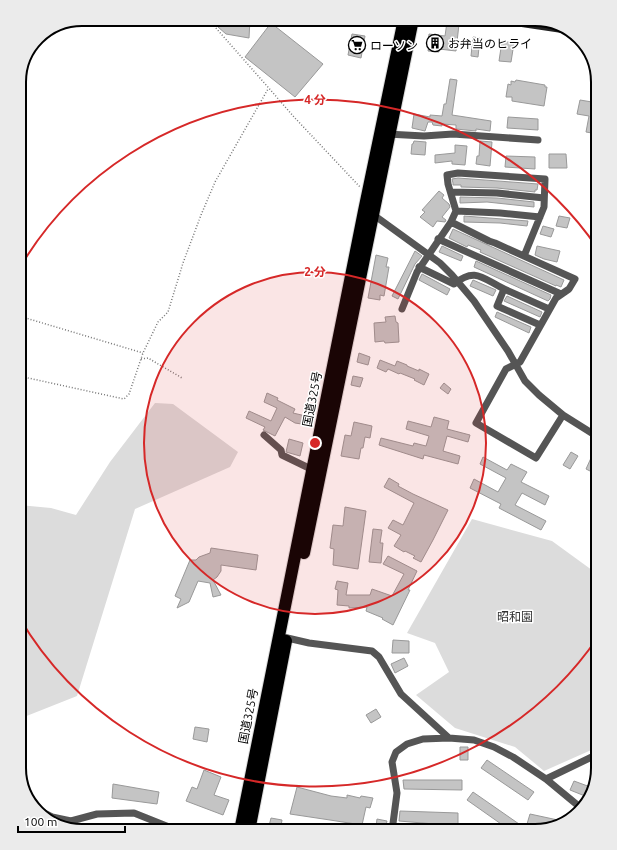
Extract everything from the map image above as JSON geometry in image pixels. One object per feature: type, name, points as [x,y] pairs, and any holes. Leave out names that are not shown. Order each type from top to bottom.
[{"type":"highway","name":"国道325号","points":[[385,134],[403,26]]},
{"type":"highway","name":"国道325号","points":[[250,824],[312,470],[385,134],[411,26]]},
{"type":"highway","name":"国道325号","points":[[242,824],[340,379],[368,212]]},
{"type":"street","points":[[385,134],[424,136],[453,134],[538,140]]},
{"type":"street","points":[[402,309],[419,267],[451,222],[456,211],[447,175],[458,173],[483,174],[545,179],[544,207],[524,256]]},
{"type":"street","points":[[451,192],[497,193],[544,198]]},
{"type":"street","points":[[456,211],[540,217]]},
{"type":"street","points":[[368,212],[440,263],[474,302],[525,381],[563,415],[591,433]]},
{"type":"street","points":[[451,222],[489,241],[575,279],[569,289],[556,298],[520,362],[506,369],[476,423],[536,458],[563,415]]},
{"type":"street","points":[[438,239],[561,294]]},
{"type":"street","points":[[419,267],[454,284],[469,275],[476,275],[549,309]]},
{"type":"street","points":[[504,289],[497,306],[540,325]]},
{"type":"street","points":[[264,435],[281,450],[282,456],[312,470]]},
{"type":"street","points":[[282,637],[309,643],[372,651],[379,657],[401,694],[450,738]]},
{"type":"street","points":[[393,824],[397,793],[392,762],[396,752],[407,744],[423,739],[450,738],[474,740],[494,747],[513,757],[546,779],[577,804]]},
{"type":"street","points":[[546,779],[591,757]]},
{"type":"street","points":[[59,818],[71,821],[97,814],[134,813],[162,824]]},
{"type":"path","points":[[214,26],[268,89],[359,186]]},
{"type":"path","points":[[26,378],[124,399],[129,394],[143,353],[158,322],[168,312],[183,263],[215,182],[268,89]]},
{"type":"path","points":[[26,318],[143,353]]},
{"type":"path","points":[[141,359],[148,358],[182,378]]},
{"type":"green space","points":[[155,403],[173,404],[238,452],[230,467],[135,509],[77,696],[26,716],[26,506],[51,508],[76,515],[110,462]]},
{"type":"green space","name":"昭和園","points":[[472,519],[552,541],[591,569],[591,750],[544,771],[515,747],[455,728],[416,695],[449,672],[435,643],[407,633]]},
{"type":"building","points":[[250,26],[249,38],[226,34],[218,27]]},
{"type":"building","points":[[269,26],[275,26],[323,64],[295,97],[245,57]]},
{"type":"building","points":[[446,26],[459,26],[456,51],[439,49],[439,52],[428,51],[429,34],[445,36]]},
{"type":"building","name":"ローソン","points":[[352,34],[365,36],[361,58],[348,55]]},
{"type":"building","points":[[473,37],[480,38],[478,57],[471,56]]},
{"type":"building","points":[[502,41],[514,43],[511,62],[499,61]]},
{"type":"building","points":[[450,79],[457,80],[452,115],[491,121],[490,131],[456,129],[456,125],[433,125],[432,122],[428,122],[425,131],[412,128],[414,114],[430,117],[430,115],[442,116],[444,104],[446,104]]},
{"type":"building","points":[[516,80],[545,85],[545,87],[547,87],[544,106],[512,101],[512,97],[506,97],[508,84],[511,85],[511,81],[515,82]]},
{"type":"building","points":[[580,100],[591,102],[591,133],[586,132],[589,116],[577,114]]},
{"type":"building","points":[[508,117],[538,119],[538,130],[507,128]]},
{"type":"building","points":[[414,141],[426,142],[425,155],[411,154],[412,144]]},
{"type":"building","points":[[480,141],[492,142],[490,166],[476,164],[477,156],[479,156]]},
{"type":"building","points":[[455,145],[467,146],[465,165],[452,164],[452,161],[435,163],[435,155],[455,153]]},
{"type":"building","points":[[549,154],[566,154],[567,168],[549,168]]},
{"type":"building","points":[[506,156],[535,157],[535,169],[505,167]]},
{"type":"building","points":[[458,178],[538,184],[535,192],[497,188],[461,187],[461,185],[453,185],[452,179]]},
{"type":"building","points":[[439,191],[444,195],[442,198],[449,204],[450,207],[442,217],[446,220],[445,222],[437,221],[433,227],[420,217],[425,212],[422,210]]},
{"type":"building","points":[[460,197],[497,198],[534,202],[534,207],[487,202],[460,203]]},
{"type":"building","points":[[464,216],[528,221],[527,226],[500,223],[464,222]]},
{"type":"building","points":[[559,216],[570,218],[567,228],[556,226]]},
{"type":"building","points":[[543,226],[554,229],[551,237],[540,234]]},
{"type":"building","points":[[453,229],[564,280],[561,287],[480,252],[481,250],[468,245],[467,247],[449,238]]},
{"type":"building","points":[[442,246],[463,256],[461,261],[439,252]]},
{"type":"building","points":[[537,246],[560,251],[557,262],[535,255]]},
{"type":"building","points":[[415,251],[422,256],[415,264],[398,299],[392,296]]},
{"type":"building","points":[[376,255],[388,258],[386,267],[389,267],[384,296],[380,295],[380,300],[368,298]]},
{"type":"building","points":[[476,261],[551,295],[550,299],[548,301],[474,267]]},
{"type":"building","points":[[422,274],[450,289],[447,295],[419,280]]},
{"type":"building","points":[[473,280],[496,290],[493,296],[470,286]]},
{"type":"building","points":[[507,296],[542,312],[540,317],[504,301]]},
{"type":"building","points":[[497,312],[531,327],[529,333],[495,317]]},
{"type":"building","points":[[395,316],[396,322],[398,323],[399,342],[375,342],[374,323],[386,322],[385,317]]},
{"type":"building","points":[[359,353],[370,357],[368,365],[357,362]]},
{"type":"building","points":[[380,360],[395,366],[397,361],[429,374],[424,385],[414,380],[415,379],[400,373],[399,374],[388,369],[386,372],[377,368]]},
{"type":"building","points":[[353,376],[363,378],[360,387],[351,385]]},
{"type":"building","points":[[444,383],[451,389],[448,394],[440,388]]},
{"type":"building","points":[[267,393],[295,409],[293,413],[310,417],[308,425],[295,423],[285,417],[275,436],[263,430],[265,427],[246,418],[249,411],[271,421],[277,408],[264,402]]},
{"type":"building","points":[[434,417],[449,421],[447,429],[470,435],[468,442],[447,436],[443,451],[460,456],[458,464],[424,455],[423,459],[379,445],[381,438],[413,446],[414,443],[426,446],[429,436],[406,429],[408,421],[431,427]]},
{"type":"building","points":[[354,422],[372,426],[370,438],[365,437],[359,459],[341,456],[345,435],[351,436]]},
{"type":"building","points":[[289,439],[303,443],[300,456],[286,452]]},
{"type":"building","points":[[571,452],[578,456],[570,469],[563,465]]},
{"type":"building","points":[[483,457],[507,470],[511,464],[527,472],[521,482],[549,496],[545,505],[522,493],[515,505],[546,521],[541,530],[499,508],[501,504],[470,488],[474,479],[498,492],[506,478],[480,464]]},
{"type":"building","points":[[591,458],[591,472],[586,469]]},
{"type":"building","points":[[389,478],[399,484],[398,486],[448,510],[421,562],[413,558],[415,556],[394,546],[401,535],[388,528],[393,520],[403,525],[414,503],[384,487]]},
{"type":"building","points":[[345,507],[366,511],[358,569],[333,565],[334,549],[330,548],[333,525],[343,526]]},
{"type":"building","points":[[373,529],[382,530],[380,543],[383,543],[381,563],[369,562]]},
{"type":"building","points":[[211,548],[258,555],[256,570],[221,565],[221,571],[213,580],[221,595],[213,597],[210,583],[198,581],[189,602],[177,608],[181,599],[175,596],[190,560],[196,560],[199,557],[210,553]]},
{"type":"building","points":[[388,556],[417,571],[408,590],[410,590],[393,625],[382,619],[383,618],[366,611],[367,607],[349,608],[349,606],[337,605],[338,590],[335,589],[337,581],[348,583],[346,595],[370,595],[372,589],[392,596],[404,574],[383,564]]},
{"type":"building","points":[[393,640],[409,641],[409,653],[392,653]]},
{"type":"building","points":[[404,658],[408,666],[395,673],[391,664]]},
{"type":"building","points":[[376,709],[381,717],[371,723],[366,715]]},
{"type":"building","points":[[195,727],[209,729],[207,742],[193,739]]},
{"type":"building","points":[[460,747],[468,747],[468,760],[460,760]]},
{"type":"building","points":[[487,760],[534,792],[528,800],[481,768]]},
{"type":"building","points":[[204,770],[221,777],[214,795],[229,800],[223,815],[186,801],[192,787],[197,789]]},
{"type":"building","points":[[403,780],[462,780],[462,790],[404,789]]},
{"type":"building","points":[[574,781],[588,786],[583,795],[570,790]]},
{"type":"building","points":[[113,784],[159,792],[157,804],[112,798]]},
{"type":"building","points":[[297,787],[331,796],[347,798],[347,795],[360,798],[361,796],[373,798],[370,808],[366,807],[362,824],[290,814]]},
{"type":"building","points":[[473,792],[519,824],[501,824],[467,800]]},
{"type":"building","points":[[400,811],[458,813],[458,824],[399,821]]},
{"type":"building","points":[[530,814],[556,820],[542,824],[527,824]]},
{"type":"building","points":[[271,818],[282,820],[281,824],[270,824]]},
{"type":"building","points":[[377,819],[387,821],[386,824],[376,824]]},
{"type":"place","name":"お弁当のヒライ","points":[[435,43]]},
{"type":"place","name":"ローソン","points":[[357,45]]}]
